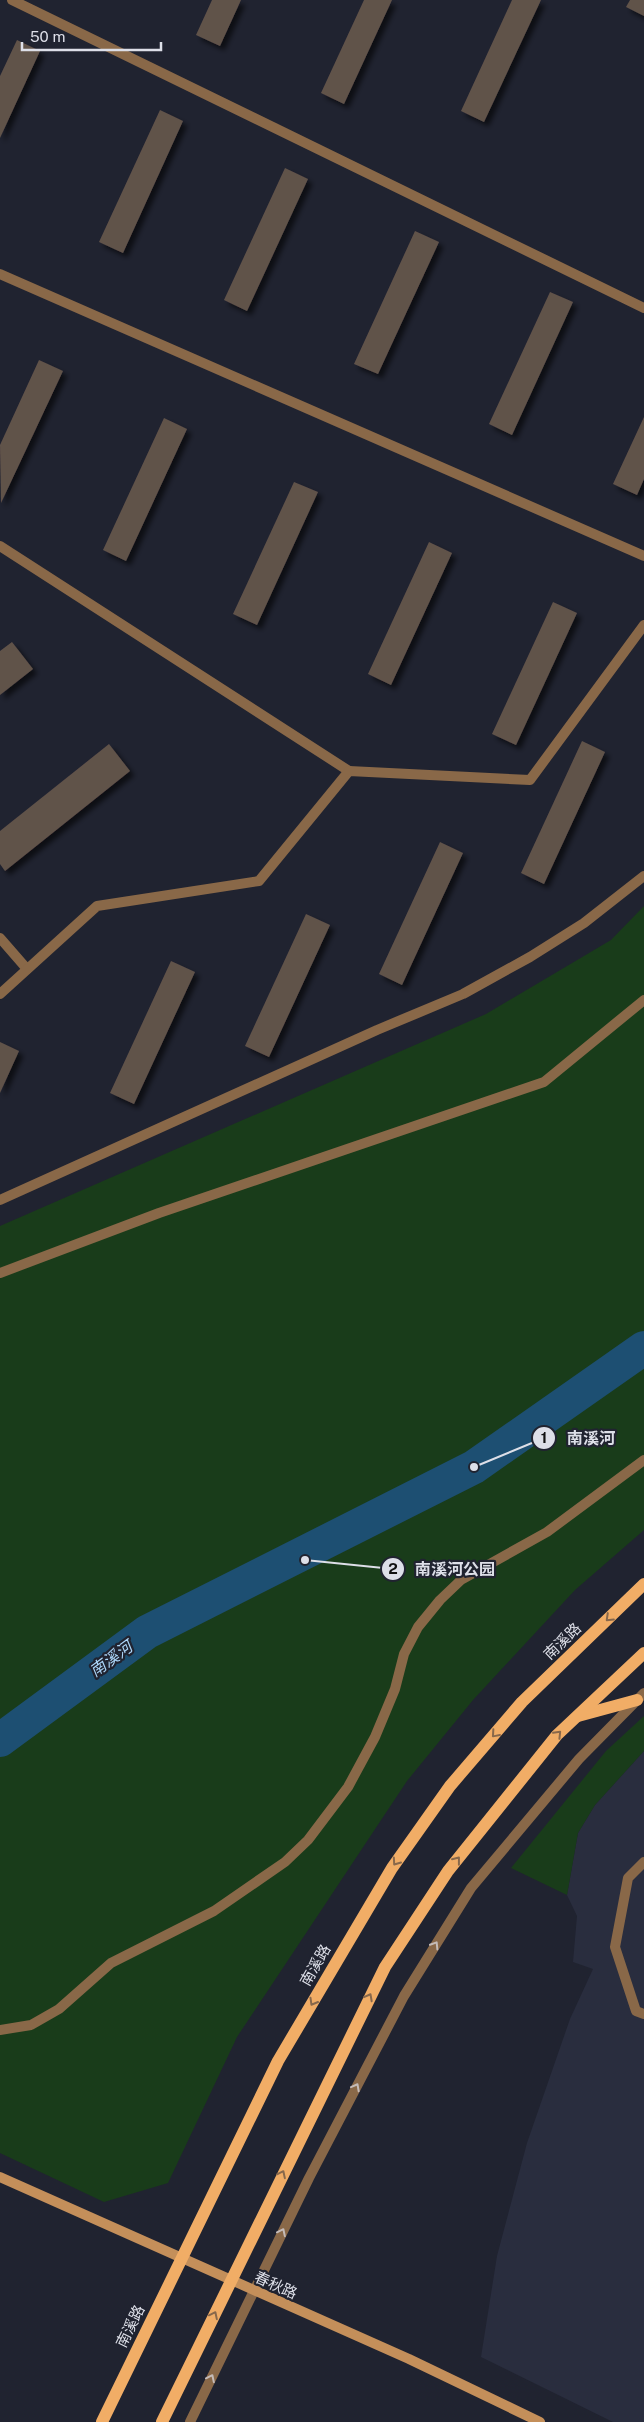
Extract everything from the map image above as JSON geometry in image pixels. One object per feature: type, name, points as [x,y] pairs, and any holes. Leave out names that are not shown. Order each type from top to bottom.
[{"type":"main road","name":"南溪路","points":[[102,2422],[278,2061],[392,1868],[450,1786],[522,1702],[644,1584]]},
{"type":"main road","points":[[162,2422],[385,1967],[448,1871],[556,1735],[644,1653]]},
{"type":"main road","points":[[576,1717],[641,1697]]},
{"type":"main road","name":"春秋路","points":[[0,2177],[180,2259],[409,2359],[540,2422]]},
{"type":"street","points":[[12,0],[644,308]]},
{"type":"street","points":[[0,274],[644,556]]},
{"type":"street","points":[[0,546],[348,771],[530,780],[644,625]]},
{"type":"street","points":[[0,994],[97,906],[259,881],[348,771]]},
{"type":"street","points":[[0,1200],[377,1030],[463,994],[530,957],[584,923],[644,876]]},
{"type":"street","points":[[0,938],[27,969]]},
{"type":"street","points":[[0,1273],[159,1213],[544,1082],[644,1000]]},
{"type":"street","points":[[0,2030],[31,2025],[59,2009],[111,1963],[214,1911],[285,1862],[308,1840],[348,1787],[375,1737],[395,1689],[404,1654],[418,1627],[440,1600],[461,1580],[547,1532],[644,1460]]},
{"type":"street","points":[[190,2422],[309,2178],[404,1996],[471,1888],[579,1759],[641,1697]]},
{"type":"street","points":[[644,1862],[628,1878],[615,1947],[636,2011],[644,2014]]},
{"type":"shaded area","points":[[644,1751],[644,2422],[613,2422],[481,2357],[497,2256],[527,2143],[570,2019],[593,1969],[573,1962],[577,1916],[567,1895],[578,1833],[595,1805]]},
{"type":"green space","points":[[644,906],[644,1530],[575,1590],[473,1700],[407,1781],[237,2037],[168,2183],[104,2202],[0,2153],[0,1226],[486,1014],[611,940]]},
{"type":"green space","points":[[644,1716],[644,1751],[595,1805],[578,1833],[567,1895],[511,1868],[606,1751]]},
{"type":"building","points":[[212,0],[241,0],[220,46],[196,35]]},
{"type":"building","points":[[364,0],[392,0],[344,104],[321,93]]},
{"type":"building","points":[[512,0],[541,0],[484,122],[461,111]]},
{"type":"building","points":[[630,0],[644,0],[644,16],[626,7]]},
{"type":"building","points":[[17,40],[40,51],[0,138],[0,76]]},
{"type":"building","points":[[160,110],[183,121],[123,253],[99,242]]},
{"type":"building","points":[[285,168],[308,179],[247,311],[224,300]]},
{"type":"building","points":[[415,231],[439,242],[378,374],[354,364]]},
{"type":"building","points":[[550,292],[573,302],[512,435],[489,424]]},
{"type":"building","points":[[39,360],[63,371],[1,503],[0,445]]},
{"type":"building","points":[[644,417],[644,479],[637,495],[613,484]]},
{"type":"building","points":[[164,418],[187,429],[126,561],[103,550]]},
{"type":"building","points":[[294,482],[318,492],[257,625],[233,614]]},
{"type":"building","points":[[429,542],[452,553],[391,685],[368,674]]},
{"type":"building","points":[[553,602],[577,613],[516,745],[492,734]]},
{"type":"building","points":[[12,642],[33,669],[0,695],[0,651]]},
{"type":"building","points":[[582,741],[605,752],[544,884],[521,873]]},
{"type":"building","points":[[109,744],[130,771],[5,871],[0,864],[0,831]]},
{"type":"building","points":[[440,842],[463,853],[402,985],[379,974]]},
{"type":"building","points":[[306,914],[330,925],[269,1057],[245,1046]]},
{"type":"building","points":[[171,961],[195,972],[134,1104],[110,1093]]},
{"type":"building","points":[[0,1042],[19,1051],[0,1093]]},
{"type":"waterway","name":"南溪河","points":[[0,1740],[147,1632],[474,1467],[644,1348]]},
{"type":"place","name":"南溪河","points":[[474,1467]]},
{"type":"place","name":"南溪河公园","points":[[305,1560]]}]
